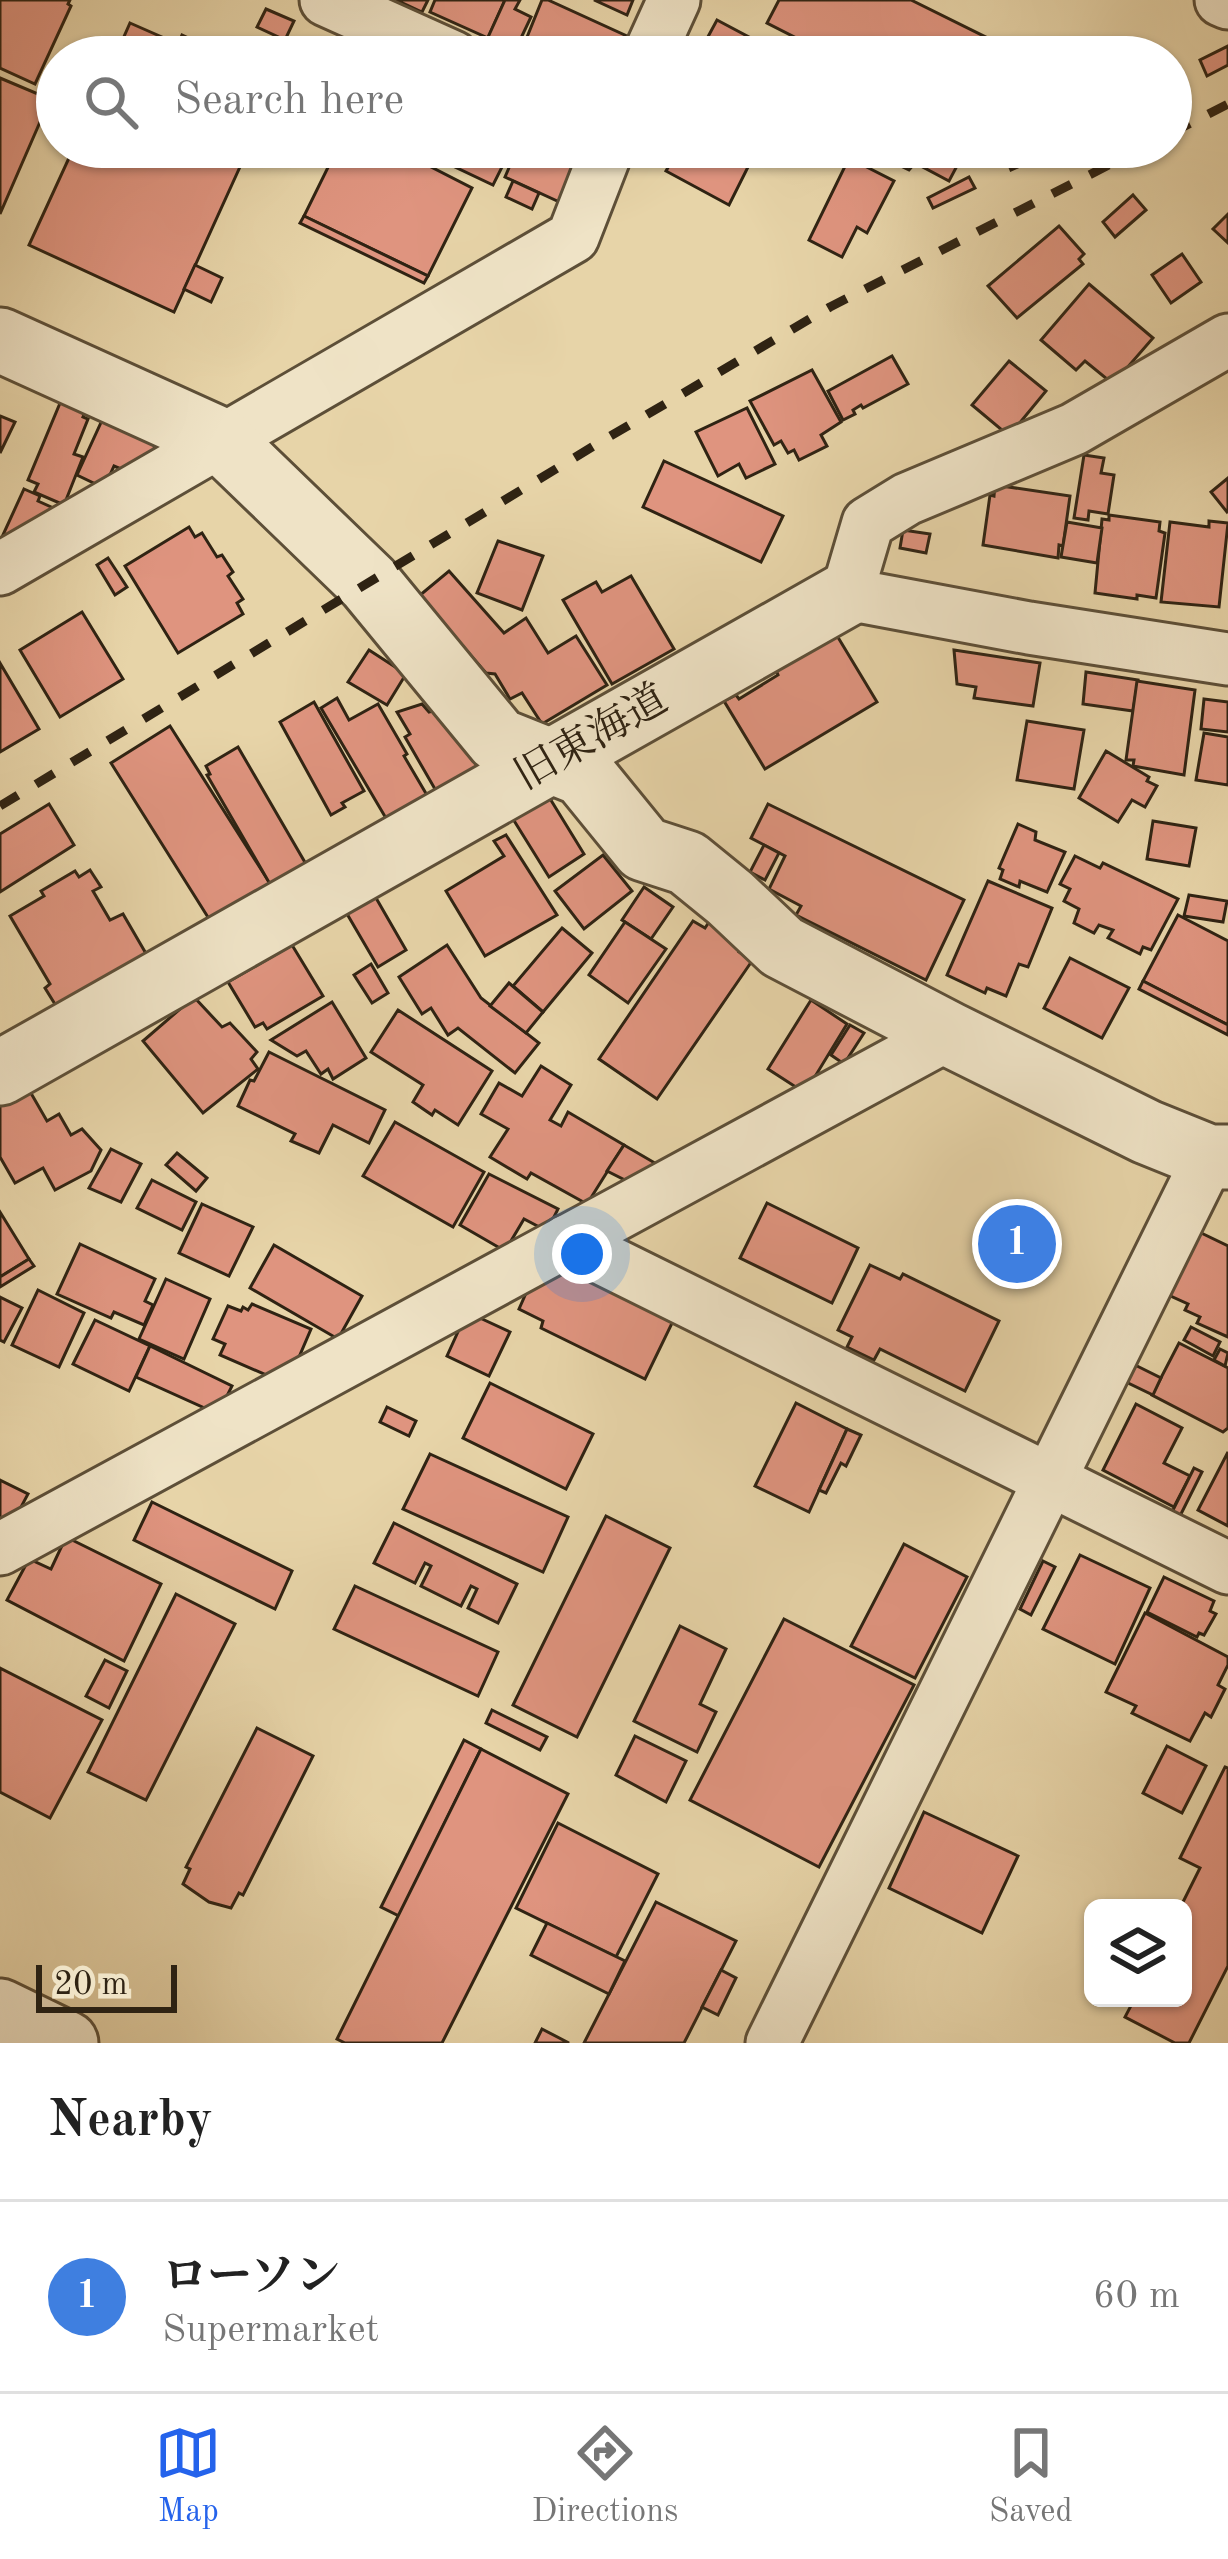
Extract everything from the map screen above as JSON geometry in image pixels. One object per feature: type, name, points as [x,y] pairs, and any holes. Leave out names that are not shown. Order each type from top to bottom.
[{"type":"street","points":[[326,0],[406,36]]},
{"type":"street","points":[[658,36],[674,0]]},
{"type":"street","points":[[0,569],[573,236],[600,168]]},
{"type":"street","points":[[0,340],[221,440],[369,584],[498,740],[583,774],[644,849],[688,863],[782,946],[1147,1132],[1219,1157],[1048,1481],[772,2043]]},
{"type":"street","points":[[1228,340],[1074,429],[907,500],[868,523],[847,594],[1228,659]]},
{"type":"street","name":"旧東海道","points":[[0,1073],[847,594]]},
{"type":"street","points":[[0,1549],[949,1034]]},
{"type":"street","points":[[567,1240],[1228,1568]]},
{"type":"street","points":[[0,2011],[66,2043]]},
{"type":"building","points":[[0,0],[70,0],[57,36],[36,36],[35,84],[0,68]]},
{"type":"building","points":[[396,0],[428,0],[422,12]]},
{"type":"building","points":[[435,0],[505,0],[489,36],[430,12]]},
{"type":"building","points":[[505,0],[520,0],[515,9],[531,17],[522,36],[489,36]]},
{"type":"building","points":[[542,0],[548,0],[627,36],[527,36]]},
{"type":"building","points":[[594,0],[633,0],[627,15]]},
{"type":"building","points":[[779,0],[911,0],[984,36],[792,36],[767,23]]},
{"type":"building","points":[[266,9],[294,21],[287,36],[257,27]]},
{"type":"building","points":[[717,20],[747,36],[708,36]]},
{"type":"building","points":[[130,23],[160,36],[124,36]]},
{"type":"building","points":[[1228,46],[1228,65],[1207,76],[1200,60]]},
{"type":"building","points":[[0,78],[36,93],[36,131],[0,214]]},
{"type":"building","points":[[64,168],[239,168],[174,312],[29,245]]},
{"type":"building","points":[[328,168],[433,168],[472,188],[428,276],[304,216]]},
{"type":"building","points":[[457,168],[502,168],[493,185]]},
{"type":"building","points":[[509,168],[582,168],[566,205],[505,177]]},
{"type":"building","points":[[668,168],[748,168],[729,205]]},
{"type":"building","points":[[844,168],[869,168],[894,181],[867,233],[857,227],[842,257],[809,240]]},
{"type":"building","points":[[924,168],[956,168],[949,181]]},
{"type":"building","points":[[969,177],[975,188],[933,208],[928,198]]},
{"type":"building","points":[[513,181],[539,193],[532,209],[506,197]]},
{"type":"building","points":[[1133,195],[1146,210],[1115,237],[1103,222]]},
{"type":"building","points":[[1228,214],[1228,243],[1213,229]]},
{"type":"building","points":[[304,216],[428,276],[424,283],[300,223]]},
{"type":"building","points":[[1059,226],[1084,254],[1079,259],[1083,264],[1017,318],[988,286]]},
{"type":"building","points":[[1182,254],[1201,282],[1171,303],[1152,275]]},
{"type":"building","points":[[195,265],[222,278],[211,302],[184,289]]},
{"type":"building","points":[[1089,284],[1153,338],[1113,384],[1085,361],[1076,370],[1041,340]]},
{"type":"building","points":[[892,356],[908,384],[861,405],[843,420],[828,391]]},
{"type":"building","points":[[1009,361],[1046,391],[1009,436],[972,405]]},
{"type":"building","points":[[812,370],[841,422],[821,435],[827,446],[799,460],[781,441],[774,445],[750,401]]},
{"type":"building","points":[[63,396],[88,406],[83,417],[88,419],[74,454],[83,457],[64,505],[34,492],[38,484],[28,480]]},
{"type":"building","points":[[747,408],[775,464],[746,478],[739,464],[718,476],[696,432]]},
{"type":"building","points":[[0,416],[15,422],[0,453]]},
{"type":"building","points":[[104,416],[158,440],[145,468],[133,474],[114,466],[104,488],[77,475]]},
{"type":"building","points":[[1084,455],[1104,458],[1101,473],[1114,475],[1108,514],[1089,511],[1088,520],[1074,518]]},
{"type":"building","points":[[664,461],[783,516],[761,562],[643,507]]},
{"type":"building","points":[[1228,478],[1228,511],[1227,512],[1211,492]]},
{"type":"building","points":[[995,485],[1070,496],[1058,558],[983,545]]},
{"type":"building","points":[[24,489],[58,510],[17,543],[2,537]]},
{"type":"building","points":[[1109,515],[1160,522],[1159,531],[1165,533],[1156,598],[1095,593],[1102,519],[1109,520]]},
{"type":"building","points":[[1209,521],[1228,523],[1219,607],[1161,602],[1170,522],[1209,527]]},
{"type":"building","points":[[1067,522],[1102,528],[1097,563],[1061,557]]},
{"type":"building","points":[[189,527],[195,537],[202,533],[233,572],[228,576],[243,599],[237,603],[243,614],[178,653],[125,566]]},
{"type":"building","points":[[903,530],[930,534],[926,553],[900,548]]},
{"type":"building","points":[[498,541],[543,556],[522,610],[477,593]]},
{"type":"building","points":[[108,558],[127,587],[115,595],[97,565]]},
{"type":"building","points":[[449,571],[504,633],[526,618],[548,653],[576,636],[607,685],[542,724],[522,693],[510,699],[495,674],[486,673],[419,596]]},
{"type":"building","points":[[631,576],[674,649],[612,684],[563,600],[596,582],[602,592]]},
{"type":"building","points":[[82,612],[123,679],[60,717],[20,650]]},
{"type":"building","points":[[836,634],[877,702],[765,769],[724,701],[736,695],[739,699]]},
{"type":"building","points":[[369,650],[406,674],[387,705],[348,682]]},
{"type":"building","points":[[954,650],[1040,663],[1033,706],[974,698],[976,687],[957,684]]},
{"type":"building","points":[[0,663],[39,729],[0,752]]},
{"type":"building","points":[[1086,672],[1138,680],[1133,711],[1083,704]]},
{"type":"building","points":[[1137,681],[1195,690],[1184,775],[1133,766],[1134,760],[1126,760]]},
{"type":"building","points":[[337,698],[349,720],[378,704],[431,802],[390,825],[321,708]]},
{"type":"building","points":[[1204,699],[1228,702],[1228,732],[1201,729]]},
{"type":"building","points":[[314,702],[364,791],[331,815],[280,722]]},
{"type":"building","points":[[422,704],[429,712],[440,709],[483,771],[439,796],[405,737],[410,734],[397,712]]},
{"type":"building","points":[[1027,721],[1084,730],[1074,789],[1017,780]]},
{"type":"building","points":[[170,726],[271,885],[211,922],[111,763]]},
{"type":"building","points":[[1204,733],[1228,737],[1228,785],[1196,780]]},
{"type":"building","points":[[238,747],[310,871],[274,891],[207,775],[206,766]]},
{"type":"building","points":[[1106,751],[1157,786],[1145,807],[1132,800],[1118,822],[1079,798]]},
{"type":"building","points":[[549,797],[584,854],[549,877],[513,819]]},
{"type":"building","points":[[49,804],[74,845],[0,892],[0,834]]},
{"type":"building","points":[[768,804],[964,900],[926,980],[796,915],[801,906],[769,889],[785,856],[751,838]]},
{"type":"building","points":[[1153,821],[1196,828],[1189,866],[1147,859]]},
{"type":"building","points":[[1018,824],[1036,832],[1035,840],[1065,852],[1047,892],[1000,879],[1003,870],[999,868]]},
{"type":"building","points":[[506,835],[557,915],[485,956],[446,891],[504,856],[494,841]]},
{"type":"building","points":[[764,845],[779,853],[765,880],[750,872]]},
{"type":"building","points":[[603,855],[632,891],[584,929],[555,891]]},
{"type":"building","points":[[1075,856],[1100,868],[1103,863],[1178,899],[1151,950],[1143,947],[1140,954],[1108,938],[1113,930],[1099,925],[1094,933],[1074,923],[1079,909],[1064,901],[1070,889],[1060,884]]},
{"type":"building","points":[[90,870],[101,887],[93,891],[110,920],[123,914],[148,957],[58,1009],[45,988],[50,984],[10,916],[75,871],[79,877]]},
{"type":"building","points":[[988,881],[1052,908],[1028,967],[1019,964],[1006,996],[987,988],[985,993],[947,975]]},
{"type":"building","points":[[644,887],[673,907],[651,939],[622,920]]},
{"type":"building","points":[[372,891],[406,950],[378,967],[343,907]]},
{"type":"building","points":[[1189,895],[1227,901],[1223,922],[1184,916]]},
{"type":"building","points":[[1178,915],[1228,941],[1228,1025],[1143,981]]},
{"type":"building","points":[[693,921],[705,928],[709,922],[744,945],[739,952],[752,961],[657,1099],[599,1059]]},
{"type":"building","points":[[625,922],[666,949],[628,1003],[589,975]]},
{"type":"building","points":[[562,928],[592,953],[543,1012],[513,986]]},
{"type":"building","points":[[292,945],[323,996],[267,1029],[263,1023],[255,1027],[228,982]]},
{"type":"building","points":[[447,945],[481,998],[539,1043],[515,1073],[458,1028],[448,1035],[431,1008],[422,1014],[399,977]]},
{"type":"building","points":[[1070,958],[1129,988],[1102,1038],[1044,1008]]},
{"type":"building","points":[[371,964],[388,993],[372,1003],[354,975]]},
{"type":"building","points":[[1143,981],[1228,1025],[1228,1035],[1139,989]]},
{"type":"building","points":[[509,983],[543,1012],[526,1033],[490,1006]]},
{"type":"building","points":[[194,997],[222,1027],[230,1023],[257,1052],[251,1059],[258,1069],[203,1113],[143,1041]]},
{"type":"building","points":[[811,1000],[847,1024],[805,1093],[768,1069]]},
{"type":"building","points":[[332,1002],[366,1058],[333,1079],[328,1069],[321,1074],[306,1051],[297,1056],[271,1040]]},
{"type":"building","points":[[398,1010],[492,1071],[458,1125],[413,1102],[423,1085],[371,1052]]},
{"type":"building","points":[[850,1025],[864,1033],[844,1064],[831,1055]]},
{"type":"building","points":[[269,1052],[385,1110],[369,1143],[333,1125],[319,1153],[291,1141],[295,1134],[238,1106]]},
{"type":"building","points":[[541,1066],[571,1085],[550,1120],[561,1126],[568,1112],[624,1145],[587,1204],[531,1173],[527,1179],[490,1157],[508,1129],[481,1114],[499,1083],[522,1096]]},
{"type":"building","points":[[28,1088],[47,1121],[59,1114],[71,1135],[82,1129],[101,1150],[91,1171],[55,1190],[43,1168],[15,1183],[0,1157],[0,1104]]},
{"type":"building","points":[[395,1122],[484,1172],[453,1227],[363,1176]]},
{"type":"building","points":[[624,1145],[660,1166],[627,1181],[607,1171]]},
{"type":"building","points":[[111,1149],[141,1164],[121,1202],[89,1188]]},
{"type":"building","points":[[177,1153],[207,1178],[196,1191],[166,1165]]},
{"type":"building","points":[[489,1174],[558,1209],[547,1231],[524,1219],[505,1251],[460,1225]]},
{"type":"building","points":[[152,1180],[196,1202],[182,1230],[137,1208]]},
{"type":"building","points":[[767,1203],[858,1248],[832,1303],[740,1258]]},
{"type":"building","points":[[202,1204],[253,1227],[229,1276],[179,1253]]},
{"type":"building","points":[[0,1212],[29,1259],[0,1277]]},
{"type":"building","points":[[1195,1230],[1228,1246],[1228,1337],[1197,1323],[1200,1317],[1185,1310],[1188,1304],[1164,1293]]},
{"type":"building","points":[[80,1244],[155,1279],[145,1301],[153,1305],[144,1325],[114,1312],[111,1318],[57,1294]]},
{"type":"building","points":[[274,1245],[362,1296],[338,1339],[250,1288]]},
{"type":"building","points":[[29,1259],[34,1266],[0,1287],[0,1277]]},
{"type":"building","points":[[570,1262],[676,1315],[645,1379],[541,1328],[543,1321],[519,1309],[531,1282],[554,1269],[566,1275]]},
{"type":"building","points":[[870,1265],[900,1279],[903,1274],[999,1321],[965,1391],[880,1349],[874,1360],[847,1347],[852,1337],[838,1330]]},
{"type":"building","points":[[166,1279],[210,1299],[184,1359],[139,1339]]},
{"type":"building","points":[[38,1290],[84,1313],[59,1367],[12,1345]]},
{"type":"building","points":[[0,1297],[22,1308],[4,1342],[0,1340]]},
{"type":"building","points":[[252,1304],[311,1329],[293,1371],[280,1381],[220,1355],[225,1344],[213,1339],[228,1306],[241,1311]]},
{"type":"building","points":[[467,1312],[510,1332],[489,1376],[447,1356]]},
{"type":"building","points":[[95,1320],[150,1346],[129,1391],[73,1364]]},
{"type":"building","points":[[1191,1327],[1220,1342],[1213,1356],[1184,1340]]},
{"type":"building","points":[[1179,1343],[1228,1368],[1228,1428],[1223,1432],[1152,1395]]},
{"type":"building","points":[[150,1346],[232,1386],[218,1414],[136,1377]]},
{"type":"building","points":[[1220,1349],[1228,1353],[1225,1366],[1214,1360]]},
{"type":"building","points":[[1131,1363],[1161,1378],[1153,1395],[1122,1380]]},
{"type":"building","points":[[490,1383],[593,1434],[566,1489],[463,1438]]},
{"type":"building","points":[[796,1403],[847,1429],[809,1512],[755,1486]]},
{"type":"building","points":[[1136,1404],[1182,1428],[1164,1463],[1190,1476],[1174,1507],[1103,1470]]},
{"type":"building","points":[[387,1407],[416,1421],[409,1436],[380,1422]]},
{"type":"building","points":[[847,1429],[861,1435],[826,1493],[819,1490]]},
{"type":"building","points":[[1228,1452],[1228,1526],[1198,1510]]},
{"type":"building","points":[[430,1454],[568,1517],[543,1572],[403,1509]]},
{"type":"building","points":[[1194,1468],[1202,1472],[1176,1524],[1168,1520]]},
{"type":"building","points":[[0,1480],[28,1494],[12,1524],[0,1518]]},
{"type":"building","points":[[152,1502],[292,1571],[275,1609],[134,1540]]},
{"type":"building","points":[[606,1516],[670,1548],[577,1737],[513,1705]]},
{"type":"building","points":[[394,1523],[517,1584],[498,1623],[468,1608],[477,1589],[471,1586],[461,1606],[421,1586],[431,1566],[425,1563],[415,1583],[374,1563]]},
{"type":"building","points":[[66,1537],[161,1584],[124,1661],[7,1600],[29,1559],[51,1569]]},
{"type":"building","points":[[904,1544],[967,1577],[915,1678],[851,1646]]},
{"type":"building","points":[[1080,1555],[1150,1588],[1115,1664],[1043,1629]]},
{"type":"building","points":[[1043,1561],[1055,1567],[1031,1615],[1020,1609]]},
{"type":"building","points":[[1164,1577],[1214,1601],[1210,1611],[1216,1614],[1204,1635],[1197,1637],[1147,1612]]},
{"type":"building","points":[[355,1586],[498,1652],[478,1696],[334,1629]]},
{"type":"building","points":[[176,1594],[235,1624],[146,1800],[88,1772]]},
{"type":"building","points":[[1145,1613],[1228,1657],[1218,1685],[1225,1689],[1211,1717],[1205,1713],[1190,1741],[1132,1713],[1136,1706],[1106,1692]]},
{"type":"building","points":[[784,1619],[914,1685],[819,1867],[690,1800]]},
{"type":"building","points":[[680,1626],[726,1649],[700,1704],[716,1712],[697,1752],[634,1721]]},
{"type":"building","points":[[105,1660],[127,1671],[109,1708],[86,1696]]},
{"type":"building","points":[[0,1668],[102,1720],[50,1818],[0,1792]]},
{"type":"building","points":[[492,1710],[547,1737],[540,1750],[486,1723]]},
{"type":"building","points":[[257,1728],[313,1756],[243,1895],[239,1893],[231,1908],[209,1902],[183,1884],[190,1869],[186,1867]]},
{"type":"building","points":[[635,1736],[686,1761],[666,1802],[616,1775]]},
{"type":"building","points":[[464,1740],[481,1749],[399,1916],[381,1907]]},
{"type":"building","points":[[1167,1746],[1206,1766],[1182,1813],[1143,1793]]},
{"type":"building","points":[[481,1749],[568,1794],[442,2043],[345,2043],[337,2039]]},
{"type":"building","points":[[1228,1768],[1228,1966],[1189,2043],[1175,2043],[1125,2017],[1130,2007],[1192,2007],[1192,1899],[1184,1899],[1200,1868],[1180,1858]]},
{"type":"building","points":[[924,1812],[1018,1856],[982,1933],[889,1888]]},
{"type":"building","points":[[558,1823],[658,1874],[616,1957],[516,1908]]},
{"type":"building","points":[[656,1902],[736,1941],[684,2043],[584,2043]]},
{"type":"building","points":[[547,1923],[625,1961],[609,1994],[531,1955]]},
{"type":"building","points":[[721,1970],[736,1978],[718,2015],[702,2007]]},
{"type":"building","points":[[542,2029],[569,2043],[535,2043]]},
{"type":"railway","points":[[1192,122],[1228,104]]},
{"type":"railway","points":[[0,806],[830,307],[1103,168]]},
{"type":"place","name":"ローソン","points":[[1017,1244]]}]
